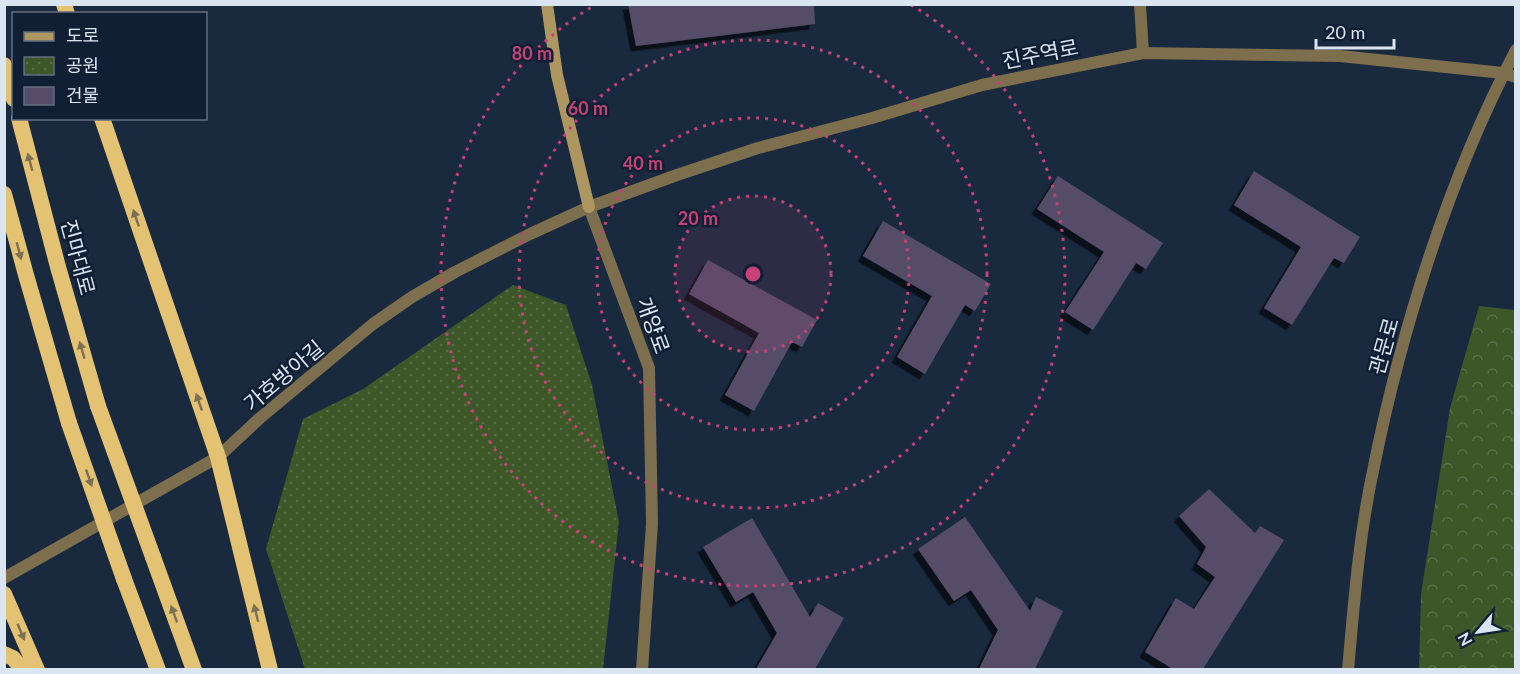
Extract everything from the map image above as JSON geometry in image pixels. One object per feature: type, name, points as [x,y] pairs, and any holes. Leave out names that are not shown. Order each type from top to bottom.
[{"type":"highway","points":[[4,65],[12,92]]},
{"type":"highway","name":"진마대로","points":[[20,120],[98,406],[194,669]]},
{"type":"highway","points":[[103,120],[218,458],[270,669]]},
{"type":"highway","points":[[4,194],[69,423],[158,669]]},
{"type":"highway","points":[[4,594],[37,669]]},
{"type":"highway","points":[[4,654],[13,658],[23,669]]},
{"type":"main road","name":"개양로","points":[[547,4],[557,75],[589,207]]},
{"type":"street","points":[[1140,4],[1143,53]]},
{"type":"street","name":"관문로","points":[[1348,669],[1357,570],[1371,483],[1396,371],[1435,241],[1509,75],[1515,50]]},
{"type":"street","name":"진주역로","points":[[589,207],[758,148],[872,118],[982,85],[1143,53],[1340,56],[1509,75]]},
{"type":"street","name":"가호방아길","points":[[4,578],[218,458],[260,418],[356,339],[412,297],[519,239],[589,207]]},
{"type":"street","name":"개양로","points":[[589,207],[649,368],[652,524],[642,669]]},
{"type":"green space","points":[[513,285],[566,305],[592,385],[619,522],[603,669],[305,669],[266,549],[303,419],[363,389]]},
{"type":"green space","points":[[1479,306],[1515,310],[1515,669],[1419,669],[1421,594],[1450,408]]},
{"type":"building","points":[[628,4],[814,4],[815,24],[636,46]]},
{"type":"building","points":[[1254,171],[1360,237],[1344,263],[1334,258],[1292,325],[1264,308],[1301,247],[1234,205]]},
{"type":"building","points":[[1058,176],[1163,243],[1146,269],[1136,263],[1093,330],[1065,312],[1104,252],[1037,209]]},
{"type":"building","points":[[883,221],[991,284],[975,311],[965,305],[925,374],[897,357],[932,296],[863,256]]},
{"type":"building","points":[[708,260],[817,320],[802,347],[792,342],[754,411],[725,395],[759,333],[689,294]]},
{"type":"building","points":[[1209,489],[1255,533],[1260,526],[1284,540],[1203,669],[1173,669],[1145,652],[1176,598],[1194,609],[1215,577],[1197,564],[1206,547],[1179,516]]},
{"type":"building","points":[[965,517],[1030,611],[1036,597],[1063,611],[1035,669],[979,669],[998,630],[971,590],[954,601],[918,549]]},
{"type":"building","points":[[752,518],[810,617],[818,603],[844,618],[815,669],[756,669],[777,633],[753,592],[736,602],[703,547]]}]
